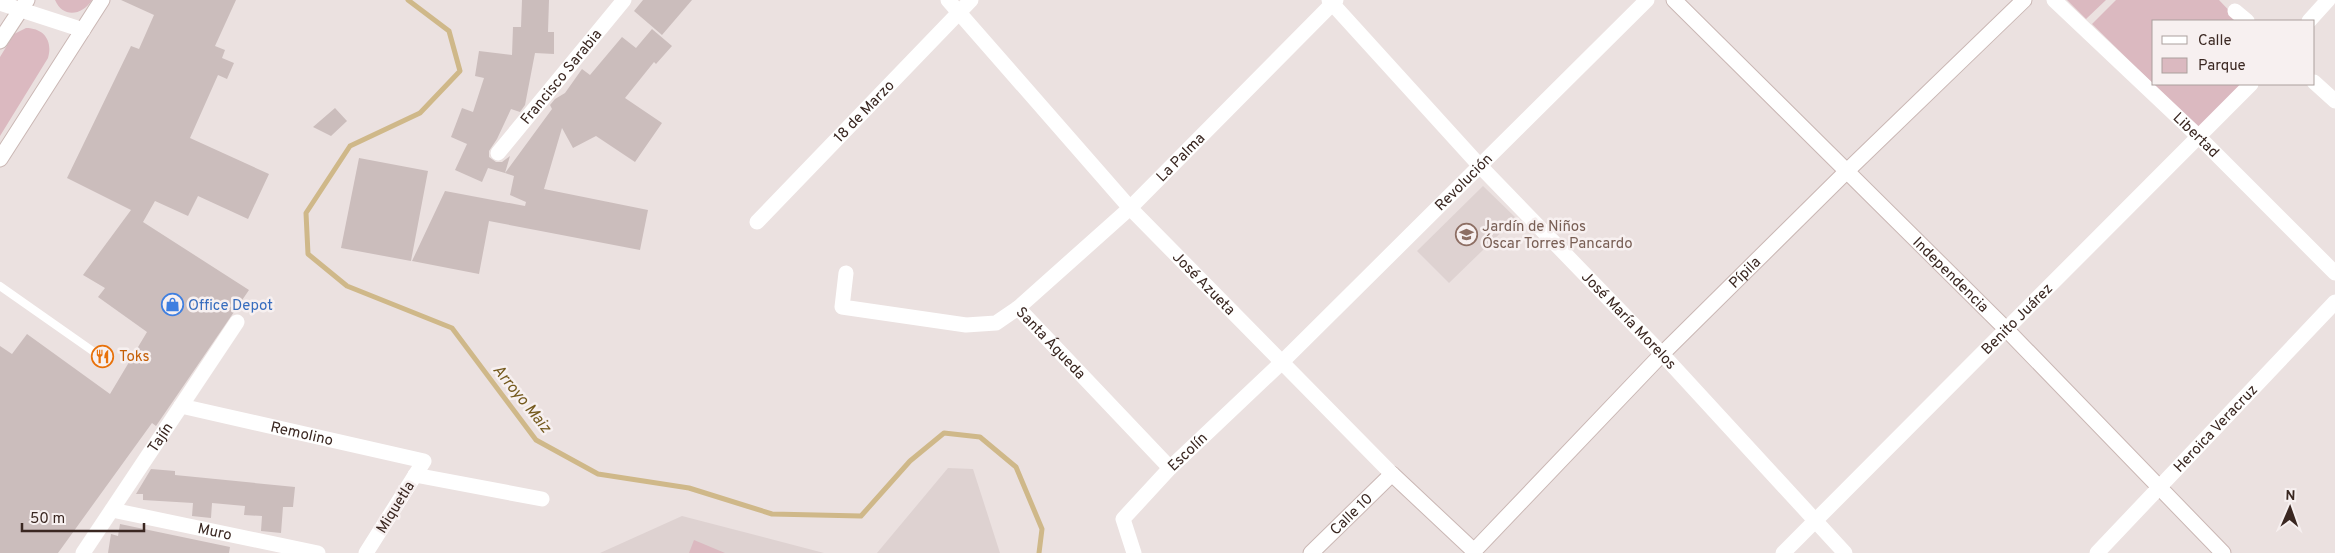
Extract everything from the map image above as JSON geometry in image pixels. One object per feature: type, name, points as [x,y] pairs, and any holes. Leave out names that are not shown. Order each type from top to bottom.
[{"type":"street","points":[[0,159],[102,0]]},
{"type":"street","name":"Francisco Sarabia","points":[[498,153],[624,0]]},
{"type":"street","name":"José Azueta","points":[[948,0],[1130,208],[1281,364],[1474,552]]},
{"type":"street","name":"18 de Marzo","points":[[757,222],[971,0]]},
{"type":"street","name":"Revolución","points":[[1281,364],[1647,0]]},
{"type":"street","name":"Independencia","points":[[1674,0],[1848,170],[2224,553]]},
{"type":"street","name":"Pípila","points":[[1474,552],[1662,354],[1848,170],[2024,0]]},
{"type":"street","name":"Libertad","points":[[2054,0],[2199,137],[2335,273]]},
{"type":"street","points":[[2310,20],[2328,0]]},
{"type":"street","name":"José María Morelos","points":[[1332,1],[1479,165],[1662,354],[1845,553]]},
{"type":"street","name":"La Palma","points":[[1018,308],[1130,208],[1332,1]]},
{"type":"street","points":[[0,3],[23,5],[83,30]]},
{"type":"street","points":[[0,42],[23,5]]},
{"type":"street","points":[[2235,11],[2246,20]]},
{"type":"street","points":[[2315,83],[2335,101]]},
{"type":"street","name":"Benito Juárez","points":[[1783,553],[2250,85]]},
{"type":"street","name":"Santa Águeda","points":[[846,273],[842,308],[966,325],[996,323],[1018,308],[1170,468]]},
{"type":"street","name":"Heroica Veracruz","points":[[2096,553],[2335,302]]},
{"type":"street","name":"Tajín","points":[[83,553],[237,322]]},
{"type":"street","name":"Escolín","points":[[1134,553],[1123,519],[1170,468],[1281,364]]},
{"type":"street","name":"Remolino","points":[[181,406],[424,461]]},
{"type":"street","name":"Miquetla","points":[[366,553],[424,461]]},
{"type":"street","name":"Calle 10","points":[[1311,553],[1392,474]]},
{"type":"street","points":[[415,475],[542,499]]},
{"type":"street","name":"Muro","points":[[112,510],[318,553]]},
{"type":"lane","points":[[0,286],[104,359]]},
{"type":"shaded area","name":"Jardín de Niños Óscar Torres Pancardo","points":[[1483,186],[1516,218],[1449,283],[1417,251]]},
{"type":"shaded area","points":[[948,468],[973,469],[1000,553],[877,553]]},
{"type":"shaded area","points":[[682,516],[824,553],[600,553]]},
{"type":"green space","points":[[55,0],[92,0],[84,9],[73,13],[63,10]]},
{"type":"green space","points":[[2067,0],[2106,0],[2086,19]]},
{"type":"green space","points":[[2116,0],[2219,0],[2238,20],[2152,20],[2152,83],[2092,24]]},
{"type":"green space","points":[[26,28],[38,30],[46,37],[49,46],[48,58],[0,136],[0,57],[14,34]]},
{"type":"green space","points":[[2154,85],[2241,85],[2198,128]]},
{"type":"green space","points":[[694,540],[725,553],[689,553]]},
{"type":"building","points":[[121,0],[236,0],[215,46],[225,50],[222,58],[234,63],[227,79],[218,75],[190,138],[269,174],[248,219],[198,196],[188,216],[155,201],[143,222],[249,290],[156,426],[152,423],[58,553],[0,553],[0,346],[12,354],[27,334],[110,394],[147,332],[98,297],[105,288],[83,275],[131,210],[67,178],[131,46],[139,49],[154,15]]},
{"type":"building","points":[[522,0],[549,0],[548,32],[554,32],[554,54],[535,53],[525,105],[520,112],[511,109],[497,139],[489,151],[489,157],[496,162],[502,162],[510,156],[505,173],[488,168],[482,182],[455,170],[467,144],[451,137],[462,108],[473,112],[484,78],[475,76],[479,51],[512,55],[513,27],[521,27]]},
{"type":"building","points":[[643,0],[692,0],[662,35],[634,11]]},
{"type":"building","points":[[652,29],[672,46],[656,64],[654,62],[625,98],[662,123],[635,162],[596,136],[573,148],[562,128],[544,189],[648,210],[640,250],[489,221],[479,274],[412,261],[445,191],[525,206],[526,202],[510,195],[514,176],[505,173],[552,109],[550,105],[555,99],[565,93],[582,69],[590,75],[622,37],[636,48]]},
{"type":"building","points":[[335,108],[347,121],[331,136],[313,127]]},
{"type":"building","points":[[359,158],[428,171],[411,261],[341,248]]},
{"type":"building","points":[[151,469],[175,471],[175,475],[295,487],[293,507],[283,507],[281,533],[261,531],[262,516],[244,515],[245,506],[212,503],[211,518],[192,516],[193,503],[143,500],[143,494],[136,494]]},
{"type":"building","points":[[120,524],[230,547],[229,553],[108,553],[111,534],[118,536]]},
{"type":"waterway","name":"Arroyo Maiz","points":[[408,0],[449,31],[460,71],[420,113],[350,146],[306,213],[308,254],[347,286],[452,328],[536,440],[598,474],[689,488],[772,514],[861,516],[910,461],[944,433],[980,437],[1016,467],[1042,529],[1039,553]]},
{"type":"place","name":"Jardín de Niños Óscar Torres Pancardo","points":[[1466,235]]},
{"type":"place","name":"Office Depot","points":[[172,305]]},
{"type":"place","name":"Toks","points":[[103,356]]}]
